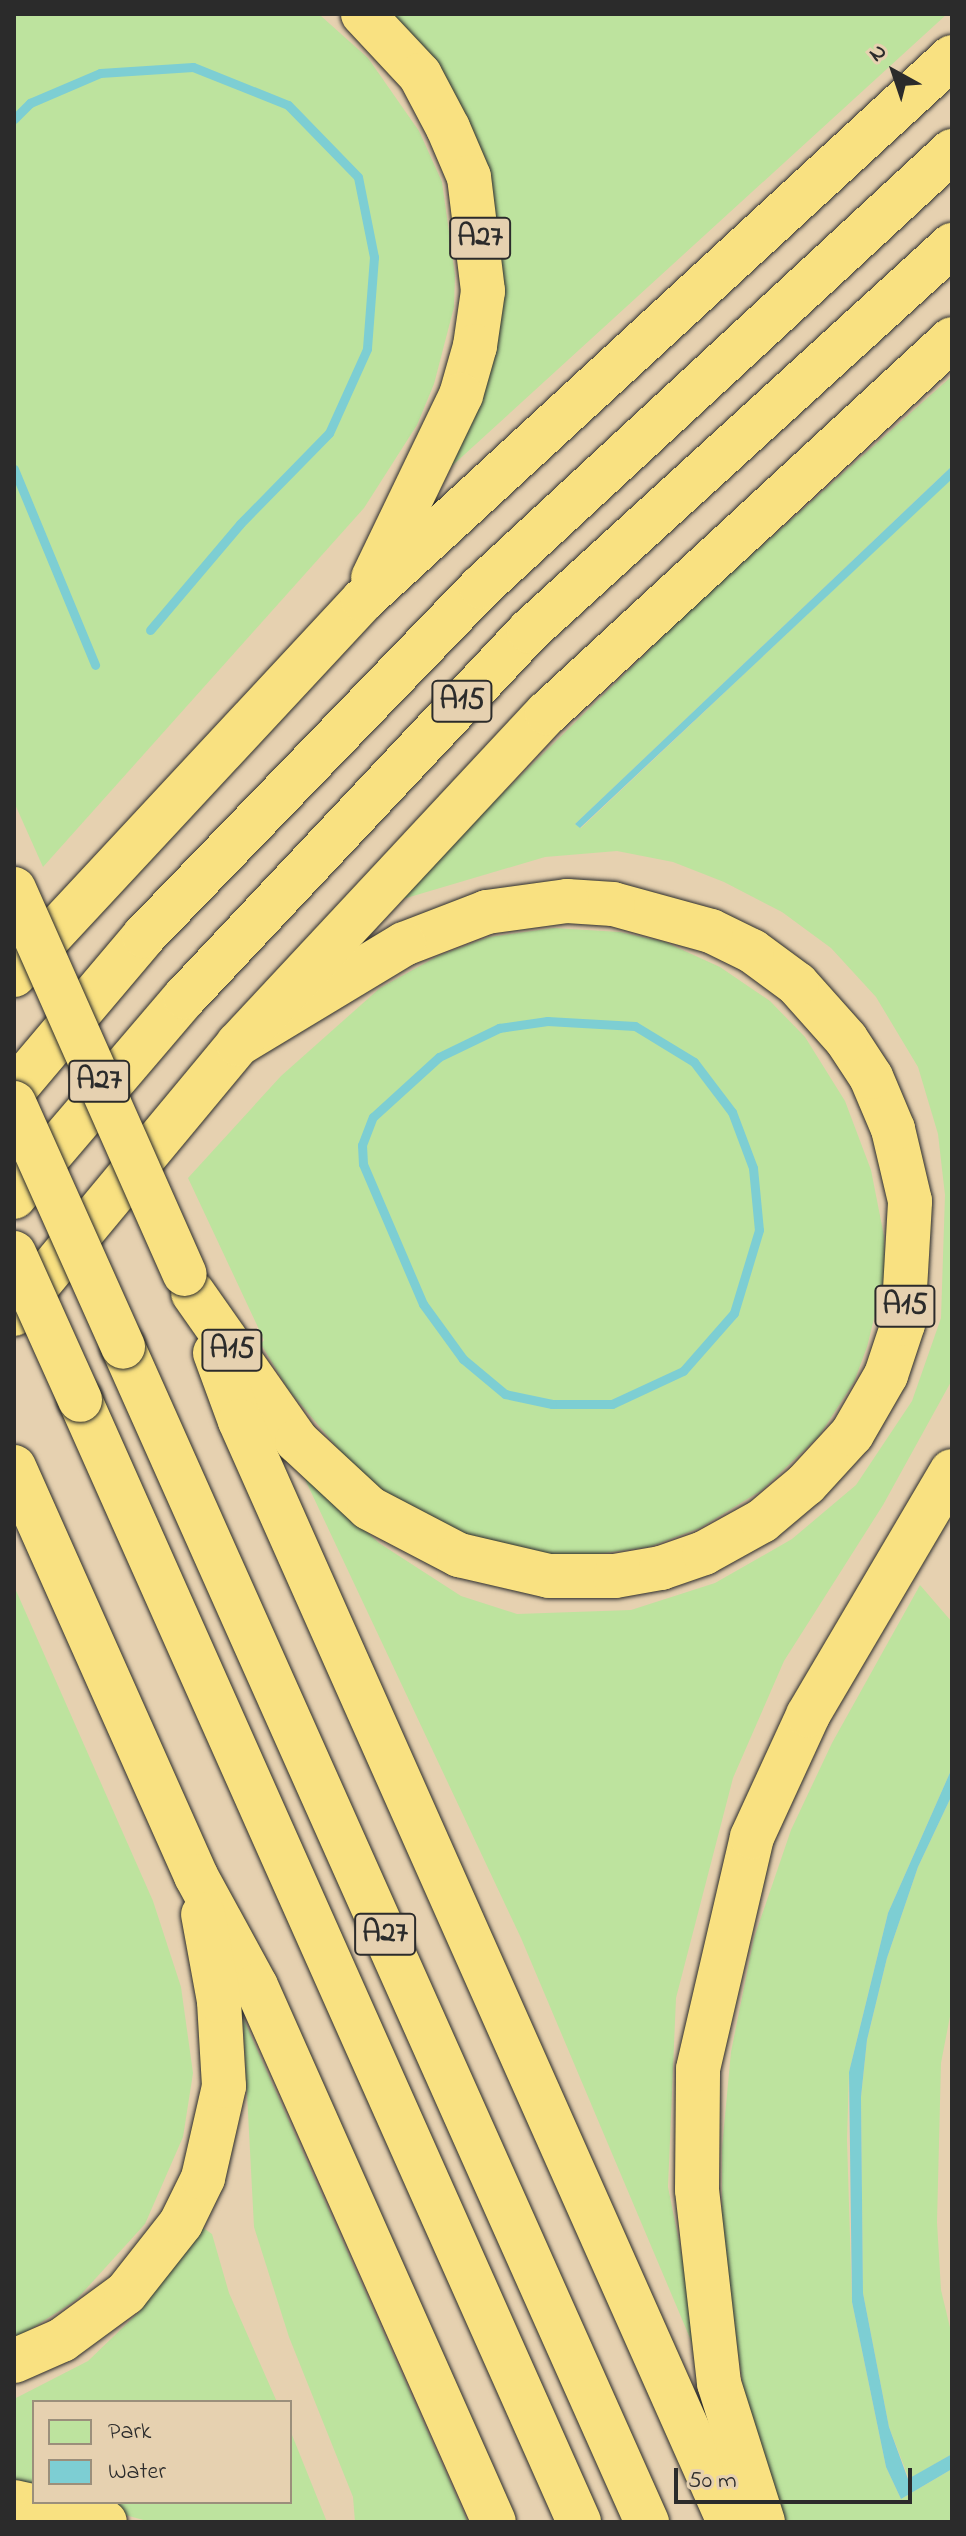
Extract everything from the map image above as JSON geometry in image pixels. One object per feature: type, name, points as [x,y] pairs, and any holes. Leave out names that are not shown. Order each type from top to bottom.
[{"type":"highway","name":"A27","points":[[363,14],[420,75],[448,128],[469,177],[483,291],[475,346],[461,395],[363,600]]},
{"type":"highway","points":[[14,975],[363,600],[952,57]]},
{"type":"highway","name":"A15","points":[[14,1090],[144,936],[481,587],[952,151]]},
{"type":"highway","name":"A15","points":[[14,1197],[185,997],[529,631],[952,245]]},
{"type":"highway","name":"A15","points":[[14,1314],[238,1044],[547,713],[952,339]]},
{"type":"highway","name":"A27","points":[[14,889],[189,1283],[240,1421],[729,2522]]},
{"type":"highway","name":"A15","points":[[189,1283],[297,1441],[369,1508],[459,1555],[549,1576],[615,1576],[661,1568],[704,1553],[762,1521],[806,1484],[852,1434],[886,1375],[903,1324],[910,1201],[893,1129],[871,1077],[846,1039],[797,984],[752,951],[711,931],[613,904],[567,901],[487,912],[404,944],[238,1044]]},
{"type":"highway","name":"A27","points":[[14,1103],[647,2522]]},
{"type":"highway","name":"A27","points":[[14,1253],[579,2522]]},
{"type":"highway","points":[[763,2522],[719,2383],[697,2190],[698,2069],[752,1837],[808,1715],[952,1471]]},
{"type":"highway","points":[[16,1472],[196,1876],[256,1986],[494,2522]]},
{"type":"highway","points":[[14,2361],[62,2340],[126,2293],[181,2223],[203,2178],[224,2086],[219,2001],[196,1876]]},
{"type":"highway","points":[[14,2502],[105,2522]]},
{"type":"green space","points":[[14,14],[321,16],[368,58],[419,131],[442,182],[455,275],[454,307],[434,384],[417,425],[364,508],[43,867],[14,802]]},
{"type":"green space","points":[[381,14],[947,14],[442,475],[497,281]]},
{"type":"green space","points":[[952,376],[952,466],[575,824],[581,828],[952,478],[952,1380],[883,1505],[784,1661],[733,1778],[676,1998],[668,2187],[706,2376],[521,1938],[303,1475],[379,1543],[461,1596],[517,1614],[631,1610],[715,1583],[792,1539],[856,1485],[912,1401],[941,1318],[945,1195],[938,1134],[918,1067],[876,997],[831,948],[782,912],[724,882],[673,862],[617,851],[545,857],[403,899],[404,890],[693,607]]},
{"type":"green space","points":[[554,928],[620,932],[665,942],[720,967],[770,1001],[805,1037],[845,1101],[871,1170],[884,1236],[885,1274],[867,1347],[854,1382],[819,1436],[762,1490],[700,1528],[649,1547],[589,1555],[543,1555],[454,1532],[388,1495],[345,1457],[288,1389],[261,1344],[264,1340],[188,1178],[281,1076],[380,988],[438,956],[489,937]]},
{"type":"green space","points":[[920,1585],[952,1622],[952,1768],[888,1913],[849,2072],[847,2140],[852,2302],[886,2467],[901,2499],[952,2469],[952,2522],[784,2522],[744,2393],[722,2237],[722,2148],[731,2052],[754,1938],[791,1830],[832,1743]]},
{"type":"green space","points":[[14,1586],[153,1901],[181,1987],[193,2073],[183,2137],[145,2224],[76,2300],[14,2340]]},
{"type":"green space","points":[[952,1795],[952,2006],[941,2063],[937,2222],[941,2290],[952,2336],[952,2454],[909,2479],[889,2427],[863,2293],[861,2097],[867,2040],[887,1958],[918,1867]]},
{"type":"green space","points":[[243,2018],[468,2522],[355,2522],[353,2497],[289,2337],[254,2227]]},
{"type":"green space","points":[[202,2227],[212,2234],[229,2293],[276,2400],[32,2400],[32,2493],[14,2489],[14,2399],[88,2361],[140,2311]]},
{"type":"green space","points":[[292,2435],[327,2522],[151,2522],[84,2504],[292,2504]]},
{"type":"water","points":[[952,466],[952,479],[580,828],[575,824]]},
{"type":"water","points":[[952,1768],[952,1795],[918,1867],[887,1958],[867,2040],[861,2097],[863,2293],[889,2427],[908,2479],[952,2454],[952,2469],[901,2499],[886,2467],[852,2302],[849,2072],[888,1913]]},
{"type":"waterway","points":[[14,119],[30,103],[100,73],[193,67],[288,105],[358,177],[374,257],[367,349],[329,433],[240,524],[150,630]]},
{"type":"waterway","points":[[14,469],[95,665]]},
{"type":"waterway","points":[[547,1021],[635,1026],[694,1062],[732,1112],[753,1168],[759,1230],[734,1313],[683,1371],[612,1404],[552,1404],[505,1394],[463,1359],[423,1304],[363,1164],[362,1145],[373,1117],[439,1057],[499,1028],[547,1021]]}]
